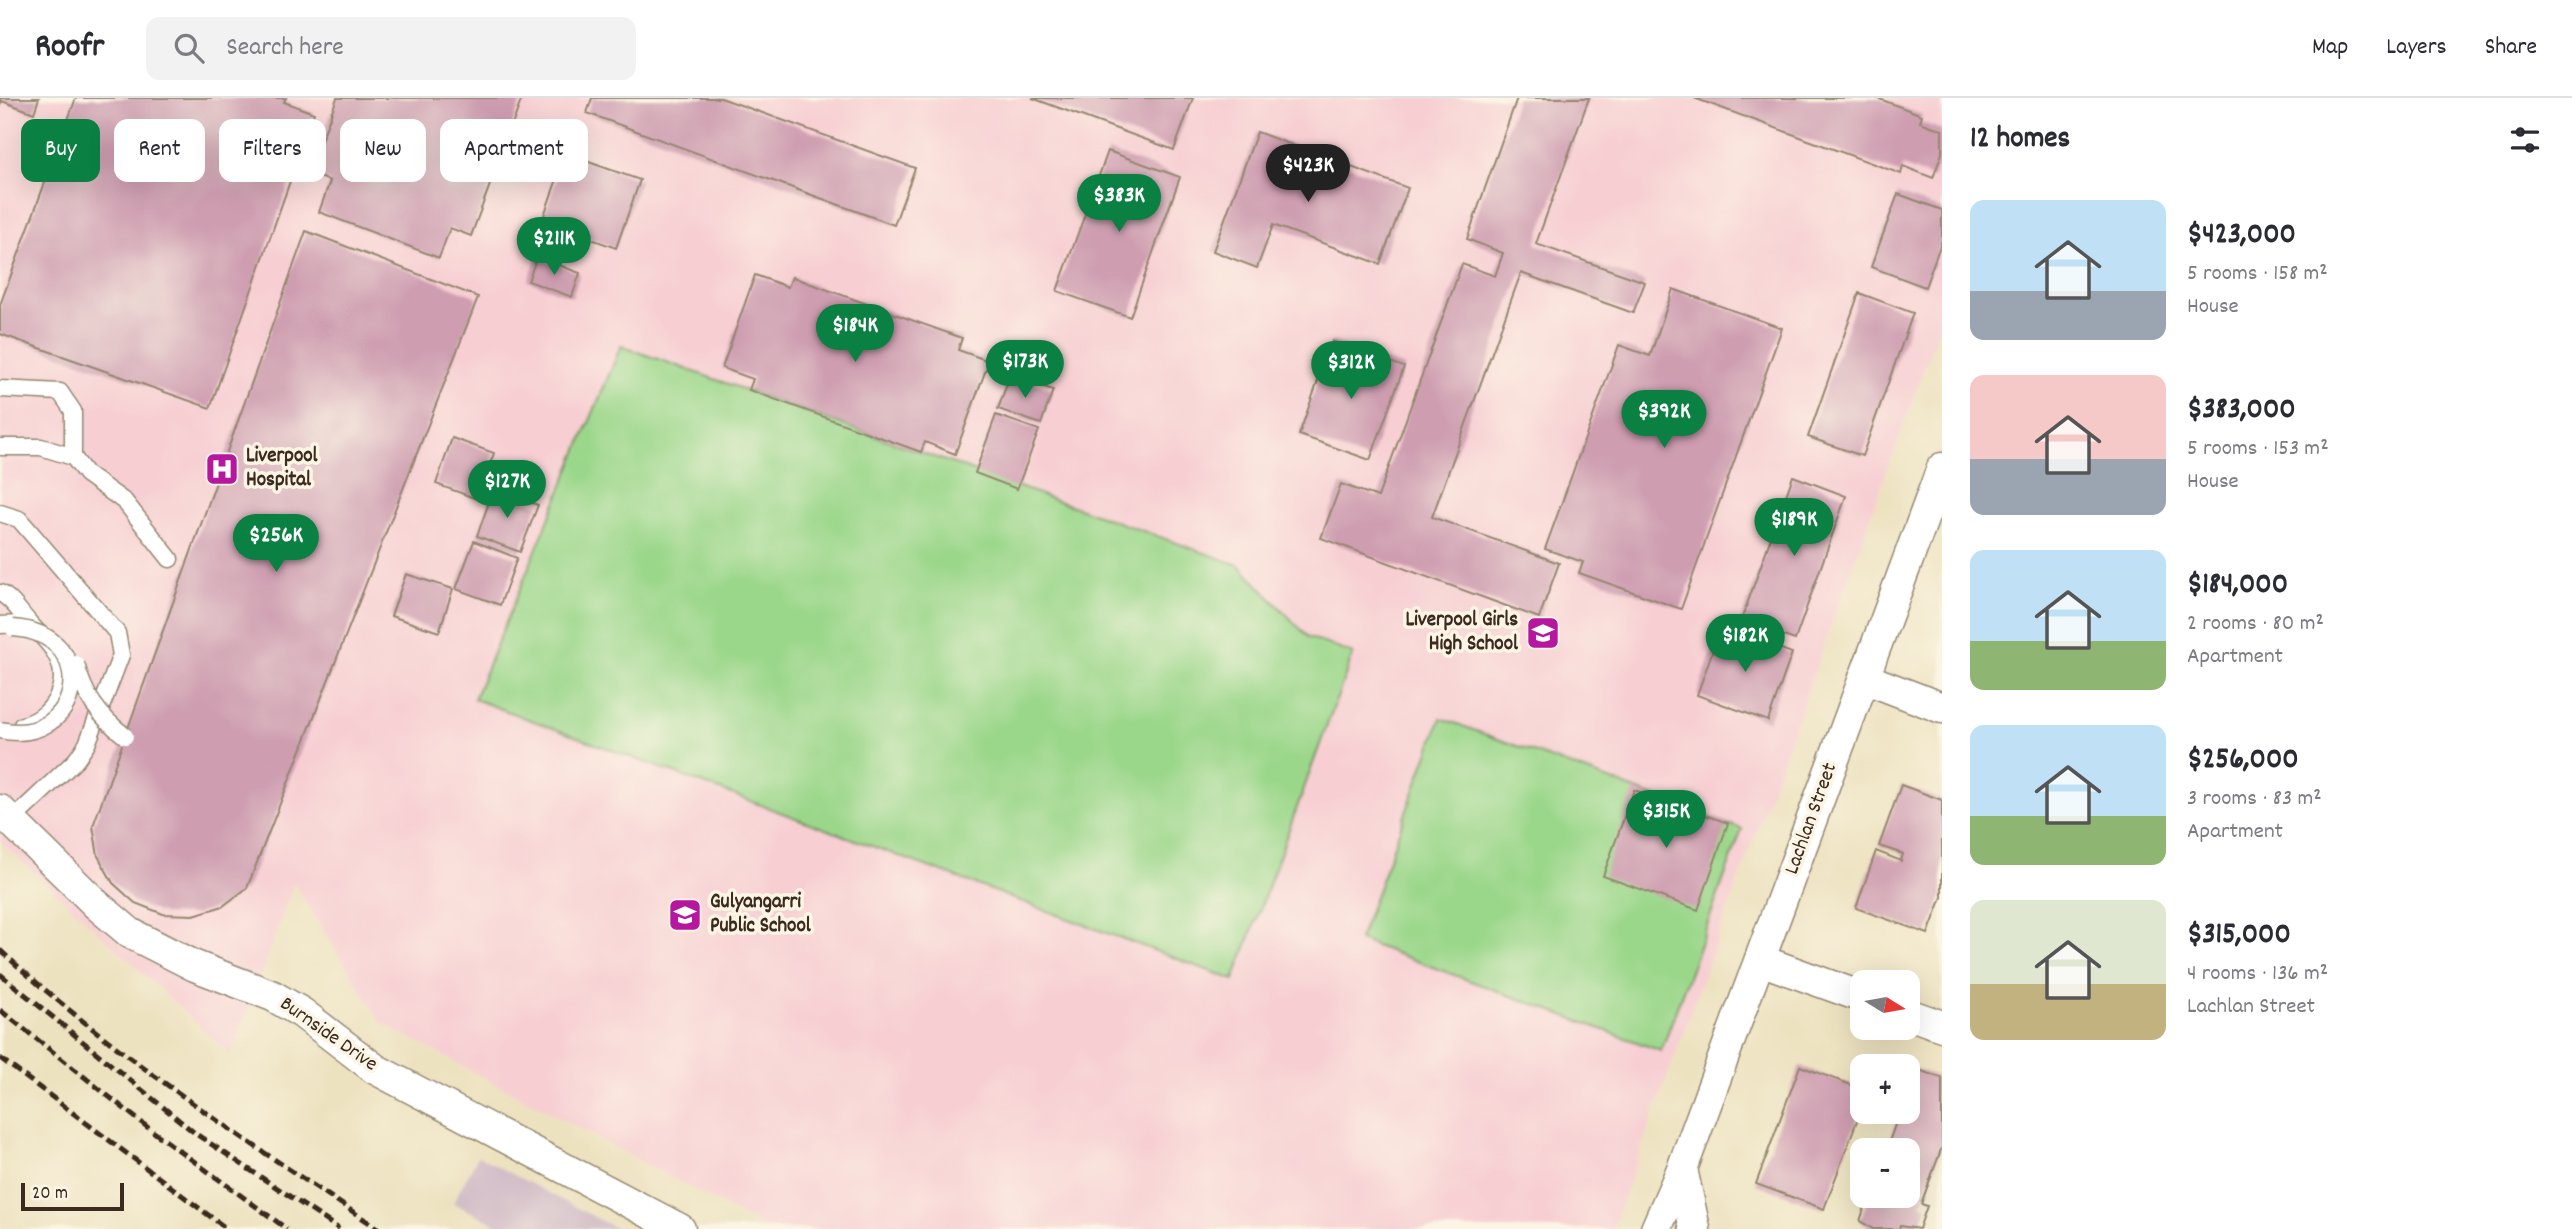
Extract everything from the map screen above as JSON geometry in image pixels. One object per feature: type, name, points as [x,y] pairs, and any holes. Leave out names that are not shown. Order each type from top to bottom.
[{"type":"street","name":"Lachlan Street","points":[[1656,1229],[1682,1169],[1942,468]]},
{"type":"street","points":[[1864,678],[1942,708]]},
{"type":"street","name":"Burnside Drive","points":[[6,815],[97,905],[130,933],[195,966],[273,996],[302,1013],[375,1069],[680,1229]]},
{"type":"street","points":[[1760,960],[1850,993]]},
{"type":"street","points":[[1920,1018],[1942,1026]]},
{"type":"street","points":[[1682,1169],[1695,1229]]},
{"type":"lane","points":[[0,388],[60,392],[73,411],[73,457]]},
{"type":"lane","points":[[0,447],[41,447],[73,457],[86,474],[125,502],[170,559]]},
{"type":"lane","points":[[0,456],[41,447]]},
{"type":"lane","points":[[0,513],[19,519],[103,617],[117,634],[121,655],[87,744],[76,760],[6,815]]},
{"type":"lane","points":[[0,593],[56,654],[62,671],[60,692],[51,710],[32,723],[13,727],[0,724]]},
{"type":"lane","points":[[0,625],[44,626],[59,636],[72,650],[82,685],[97,711],[125,736]]},
{"type":"lane","points":[[0,631],[29,629],[48,636],[59,644],[72,677],[70,694],[62,711],[47,727],[31,731],[0,730]]},
{"type":"shaded area","points":[[0,98],[1942,98],[1942,319],[1612,1229],[768,1229],[382,1023],[294,883],[231,1055],[0,841]]},
{"type":"shaded area","points":[[478,1156],[617,1229],[506,1229],[453,1203]]},
{"type":"green space","points":[[621,346],[1239,565],[1308,637],[1353,654],[1234,980],[474,699]]},
{"type":"green space","points":[[1441,718],[1742,829],[1661,1051],[1359,940]]},
{"type":"building","points":[[0,98],[39,98],[34,113],[2,101],[0,106]]},
{"type":"building","points":[[76,98],[286,98],[284,102],[314,113],[312,119],[219,119],[219,182],[290,182],[210,408],[0,334],[0,305],[45,182],[100,182],[100,119],[68,119]]},
{"type":"building","points":[[337,98],[522,98],[514,119],[440,119],[440,182],[491,182],[471,236],[450,228],[439,258],[319,212],[330,181],[326,179],[326,127]]},
{"type":"building","points":[[592,98],[721,98],[915,168],[894,225],[587,113]]},
{"type":"building","points":[[1032,98],[1193,98],[1174,150]]},
{"type":"building","points":[[1517,98],[1589,98],[1536,244],[1645,282],[1633,313],[1521,273],[1432,517],[1559,563],[1539,618],[1321,538],[1341,484],[1378,497],[1462,264],[1495,276],[1503,253],[1467,239]]},
{"type":"building","points":[[1694,98],[1877,98],[1922,115],[1920,122],[1942,130],[1942,153],[1933,178],[1903,166],[1901,174]]},
{"type":"building","points":[[1257,132],[1408,188],[1380,264],[1273,225],[1257,268],[1213,251]]},
{"type":"building","points":[[1108,151],[1180,177],[1130,317],[1057,291]]},
{"type":"building","points":[[588,162],[640,180],[616,248],[542,221],[556,182],[588,182]]},
{"type":"building","points":[[1898,194],[1942,210],[1942,240],[1925,287],[1871,267]]},
{"type":"building","points":[[306,231],[478,297],[247,888],[223,906],[194,915],[163,914],[135,903],[113,883],[98,856],[93,826]]},
{"type":"building","points":[[537,257],[580,273],[572,297],[528,281]]},
{"type":"building","points":[[755,275],[788,287],[792,277],[962,338],[958,350],[989,361],[955,454],[925,442],[921,452],[749,390],[753,379],[722,368]]},
{"type":"building","points":[[1673,289],[1782,328],[1681,609],[1579,573],[1583,562],[1545,549],[1619,345],[1650,356]]},
{"type":"building","points":[[1859,293],[1913,313],[1862,456],[1808,437]]},
{"type":"building","points":[[1332,341],[1404,367],[1370,460],[1299,435]]},
{"type":"building","points":[[1010,375],[1053,390],[1041,424],[998,409]]},
{"type":"building","points":[[996,415],[1039,430],[1017,489],[975,473]]},
{"type":"building","points":[[452,438],[494,453],[477,499],[436,484]]},
{"type":"building","points":[[1793,476],[1846,496],[1795,640],[1741,621]]},
{"type":"building","points":[[494,488],[538,505],[520,552],[477,536]]},
{"type":"building","points":[[474,541],[517,558],[500,605],[456,589]]},
{"type":"building","points":[[406,574],[453,589],[439,632],[391,616]]},
{"type":"building","points":[[1721,627],[1792,653],[1768,721],[1697,695]]},
{"type":"building","points":[[1901,785],[1942,800],[1942,897],[1928,934],[1856,908],[1876,851],[1901,861],[1903,854],[1879,846]]},
{"type":"building","points":[[1634,790],[1728,823],[1698,910],[1603,876]]},
{"type":"building","points":[[1800,1066],[1850,1085],[1850,1124],[1856,1124],[1824,1209],[1756,1184]]},
{"type":"building","points":[[1920,1070],[1942,1078],[1942,1147],[1921,1204],[1927,1206],[1919,1229],[1900,1226],[1899,1229],[1873,1229],[1860,1221],[1864,1208],[1920,1208],[1920,1138],[1890,1138],[1895,1124],[1920,1124]]},
{"type":"railway","points":[[0,950],[89,1026],[183,1097],[379,1229]]},
{"type":"railway","points":[[0,974],[196,1134],[339,1229]]},
{"type":"railway","points":[[0,1010],[151,1130],[287,1229]]},
{"type":"railway","points":[[0,1058],[227,1229]]},
{"type":"place","name":"Liverpool Hospital","points":[[222,469]]},
{"type":"place","name":"Liverpool Girls High School","points":[[1543,633]]},
{"type":"place","name":"Gulyangarri Public School","points":[[685,915]]}]
